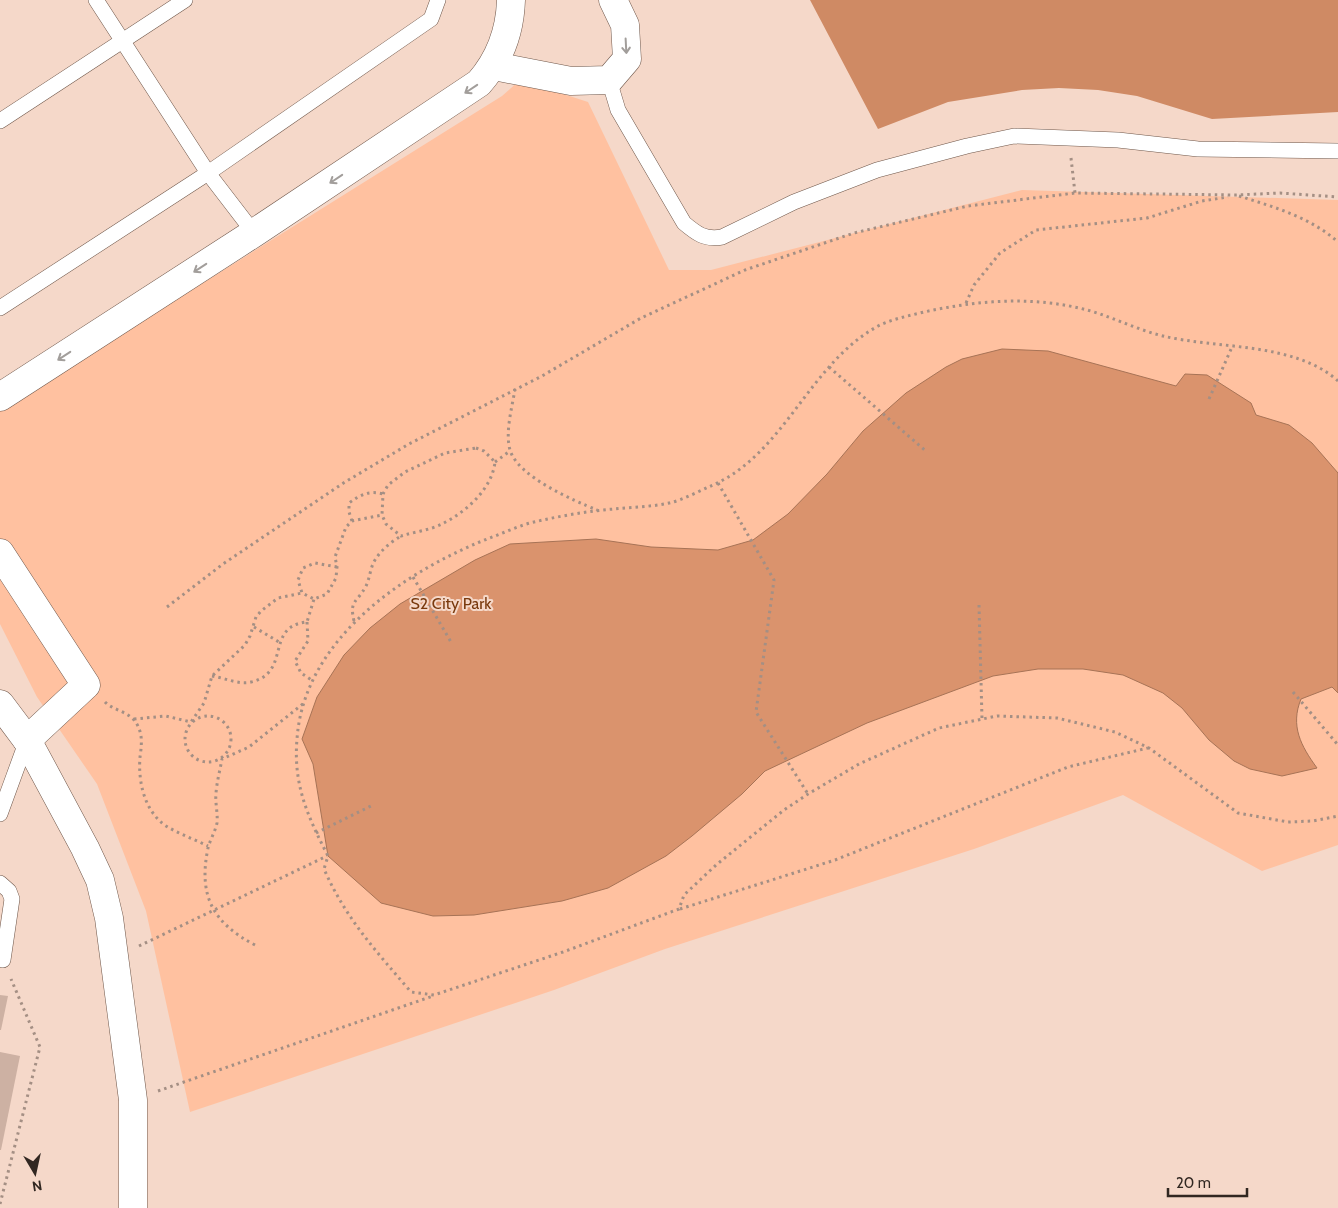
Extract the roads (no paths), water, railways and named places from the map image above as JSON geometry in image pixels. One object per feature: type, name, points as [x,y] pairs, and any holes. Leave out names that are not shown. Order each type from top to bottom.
[{"type":"street","points":[[0,397],[254,233],[479,83],[494,66],[510,21],[511,0]]},
{"type":"street","points":[[494,66],[572,80],[609,80],[627,59],[625,26],[613,0]]},
{"type":"street","points":[[0,553],[86,685],[27,740]]},
{"type":"street","points":[[0,704],[27,740],[100,880],[109,918],[133,1100],[133,1208]]},
{"type":"lane","points":[[96,0],[208,173],[254,233]]},
{"type":"lane","points":[[0,120],[184,0]]},
{"type":"lane","points":[[0,308],[208,173],[431,18],[438,0]]},
{"type":"lane","points":[[609,80],[618,110],[684,223],[700,236],[711,239],[722,237],[794,202],[876,170],[967,146],[1014,136],[1118,140],[1198,148],[1338,151]]},
{"type":"lane","points":[[0,814],[27,740]]},
{"type":"lane","points":[[0,883],[9,891],[12,899],[3,960]]},
{"type":"park label","name":"S2 City Park","points":[[451,603]]}]
